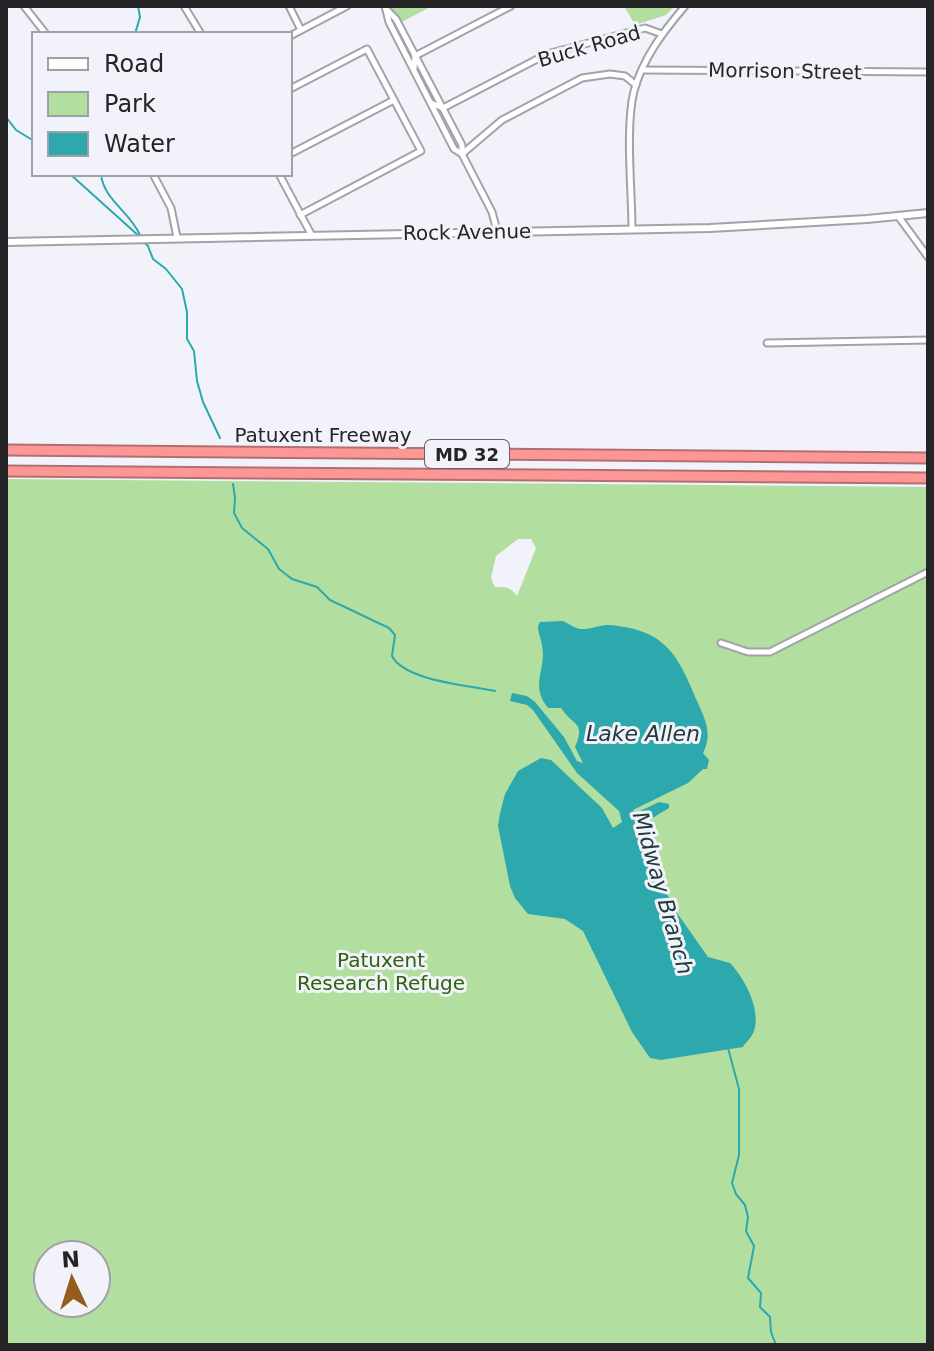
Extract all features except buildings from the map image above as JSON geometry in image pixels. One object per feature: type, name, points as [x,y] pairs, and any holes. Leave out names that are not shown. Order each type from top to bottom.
[{"type":"highway","name":"Patuxent Freeway","points":[[6,450],[928,458]]},
{"type":"highway","name":"Patuxent Freeway","points":[[6,471],[928,478]]},
{"type":"street","points":[[24,6],[44,32]]},
{"type":"street","points":[[184,6],[200,32]]},
{"type":"street","points":[[289,6],[301,30]]},
{"type":"street","points":[[292,35],[347,6]]},
{"type":"street","points":[[415,56],[511,6]]},
{"type":"street","points":[[632,229],[631,116],[636,85],[662,34],[685,6]]},
{"type":"street","points":[[385,8],[396,19],[462,145],[462,154],[492,212],[497,231]]},
{"type":"street","points":[[385,8],[389,22],[454,149],[462,154]]},
{"type":"street","name":"Buck Road","points":[[443,108],[547,54],[645,28],[662,34]]},
{"type":"street","points":[[292,88],[367,49],[421,151],[300,215]]},
{"type":"street","points":[[413,70],[415,56]]},
{"type":"street","name":"Morrison Street","points":[[642,70],[928,72]]},
{"type":"street","points":[[462,154],[502,120],[582,78],[610,74],[625,76],[636,85]]},
{"type":"street","points":[[292,153],[394,100]]},
{"type":"street","points":[[431,103],[443,108]]},
{"type":"street","points":[[154,176],[171,208],[177,237]]},
{"type":"street","points":[[280,176],[309,232]]},
{"type":"street","name":"Rock Avenue","points":[[6,242],[309,232],[710,228],[928,213]]},
{"type":"street","points":[[898,216],[928,257]]},
{"type":"street","points":[[767,343],[928,340]]},
{"type":"street","points":[[721,643],[748,652],[770,652],[928,572]]},
{"type":"green space","points":[[389,6],[432,6],[402,22]]},
{"type":"green space","points":[[624,6],[675,6],[666,15],[635,25]]},
{"type":"green space","name":"Patuxent Research Refuge","points":[[6,479],[928,487],[928,1345],[6,1345]],"holes":[[[518,539],[531,539],[536,548],[517,596],[508,588],[495,587],[491,578],[496,556]]]},
{"type":"water","name":"Lake Allen","points":[[563,621],[580,629],[607,625],[629,628],[657,639],[676,658],[703,714],[708,733],[703,753],[709,760],[707,769],[688,783],[633,810],[636,813],[659,802],[669,804],[669,808],[641,825],[640,838],[675,910],[708,957],[730,963],[746,986],[756,1022],[753,1033],[743,1047],[661,1060],[650,1058],[632,1032],[583,931],[565,919],[528,914],[515,898],[498,826],[505,794],[518,771],[541,758],[551,760],[602,808],[613,828],[622,822],[619,811],[577,773],[533,710],[527,705],[510,701],[512,693],[527,696],[535,702],[564,737],[577,761],[583,763],[575,747],[579,728],[561,708],[548,708],[540,692],[543,654],[538,626],[540,622]]},
{"type":"waterway","points":[[136,32],[140,17],[138,6]]},
{"type":"waterway","name":"Midway Branch","points":[[6,117],[16,130],[32,140]]},
{"type":"waterway","name":"Midway Branch","points":[[72,176],[140,237]]},
{"type":"waterway","points":[[101,176],[107,191],[140,235]]},
{"type":"waterway","name":"Midway Branch","points":[[144,242],[153,259],[182,289],[187,312],[187,339],[194,351],[197,381],[220,438]]},
{"type":"waterway","name":"Midway Branch","points":[[233,484],[234,513],[242,528],[268,549],[279,569],[292,579],[317,587],[330,600],[389,628],[395,635],[392,656],[399,664],[423,676],[495,691]]},
{"type":"waterway","name":"Midway Branch","points":[[728,1048],[739,1089],[739,1155],[732,1183],[745,1205],[748,1217],[746,1231],[754,1246],[748,1278],[761,1293],[760,1307],[770,1317],[776,1345]]}]
